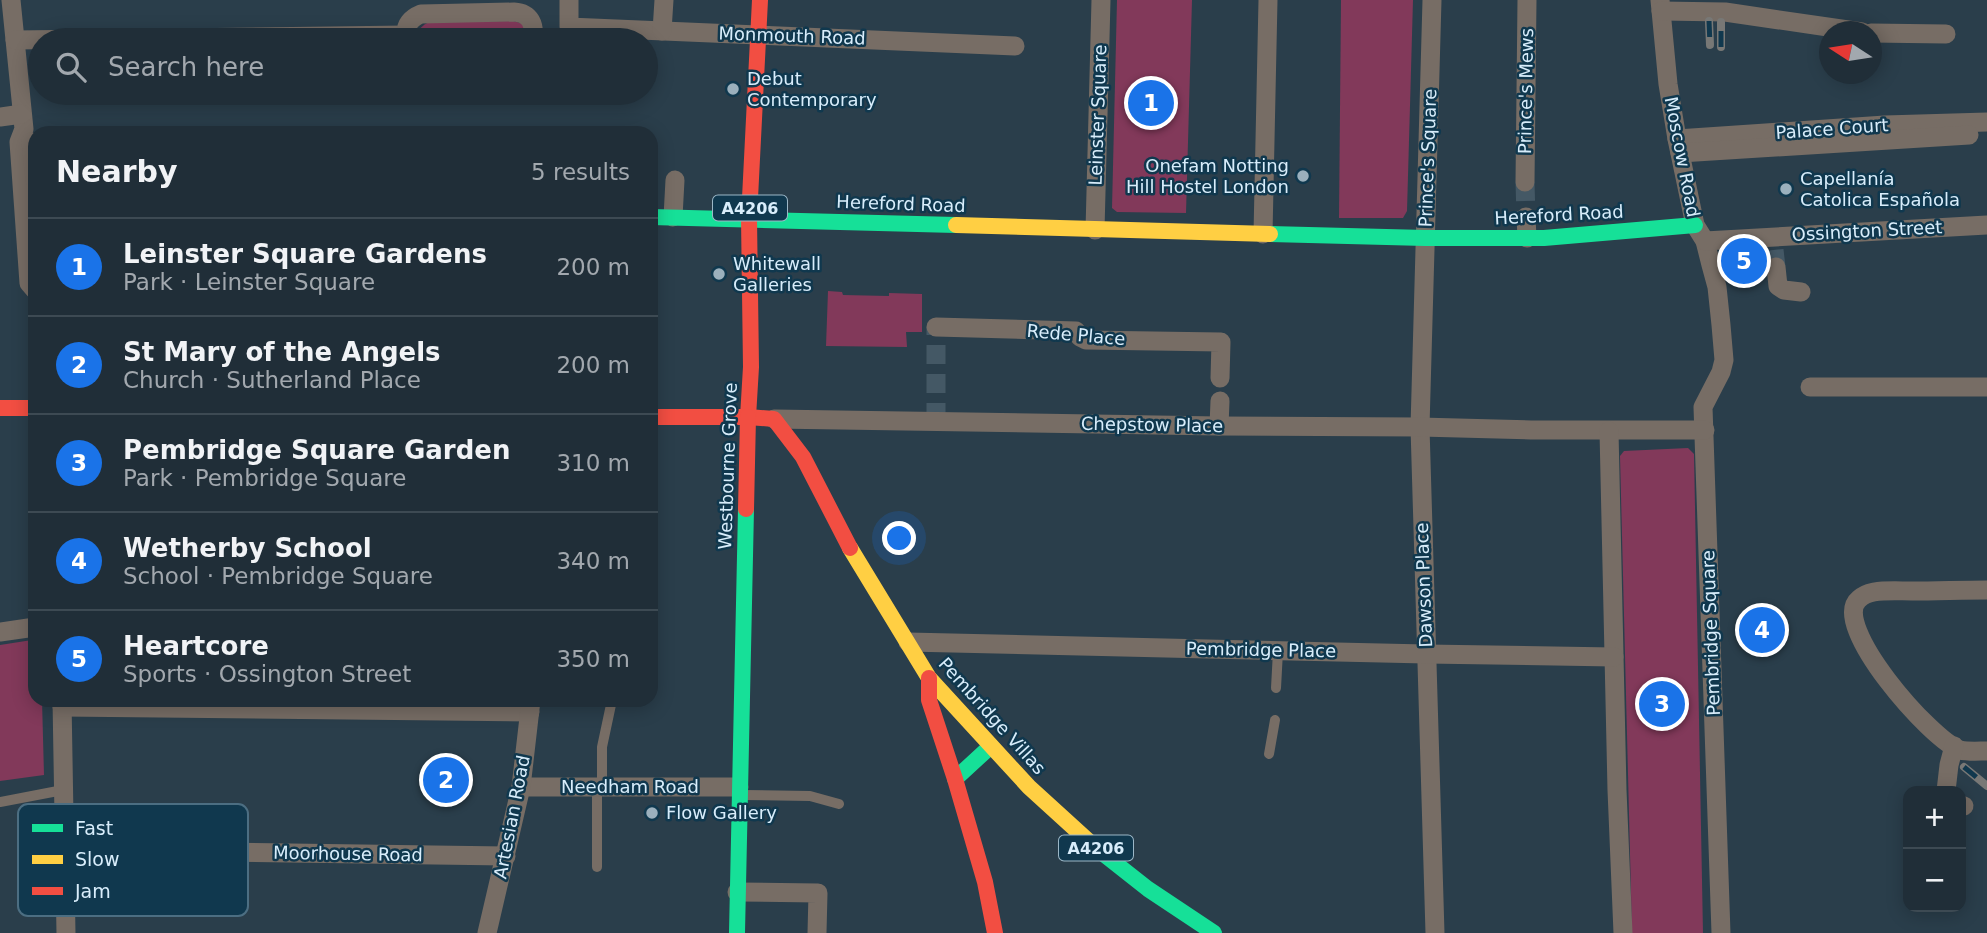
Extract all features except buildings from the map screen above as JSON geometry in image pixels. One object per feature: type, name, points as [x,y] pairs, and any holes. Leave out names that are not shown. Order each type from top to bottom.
[{"type":"street","points":[[11,0],[23,122],[28,134]]},
{"type":"street","name":"Monmouth Road","points":[[569,0],[569,27],[592,28]]},
{"type":"street","points":[[662,31],[664,0]]},
{"type":"street","name":"Westbourne Grove","points":[[737,933],[751,367],[750,218],[760,0]]},
{"type":"street","name":"Leinster Square","points":[[1095,230],[1101,0]]},
{"type":"street","points":[[1263,234],[1268,0]]},
{"type":"street","name":"Prince's Square","points":[[1263,234],[1425,238],[1432,0]]},
{"type":"street","name":"Prince's Mews","points":[[1525,182],[1527,0]]},
{"type":"street","points":[[1660,6],[1724,6],[1819,24]]},
{"type":"street","name":"Moscow Road","points":[[1660,6],[1678,146],[1717,287],[1724,359],[1721,373],[1703,407],[1705,430]]},
{"type":"street","points":[[406,28],[410,21],[421,14],[514,12],[527,15],[534,28]]},
{"type":"street","name":"Monmouth Road","points":[[658,31],[1015,46]]},
{"type":"street","points":[[1882,33],[1946,34]]},
{"type":"street","points":[[15,40],[28,40]]},
{"type":"street","points":[[0,117],[23,122]]},
{"type":"street","name":"Palace Court","points":[[1678,146],[1886,132],[1987,121]]},
{"type":"street","name":"Palace Court","points":[[1886,132],[1987,135]]},
{"type":"street","points":[[673,217],[675,180]]},
{"type":"street","name":"Hereford Road","points":[[658,217],[1263,234]]},
{"type":"street","points":[[1526,217],[1527,238]]},
{"type":"street","name":"Ossington Street","points":[[1700,233],[1774,251],[1987,225]]},
{"type":"street","name":"Hereford Road","points":[[1425,238],[1700,233]]},
{"type":"street","name":"Dawson Place","points":[[1425,238],[1420,427],[1434,933]]},
{"type":"street","points":[[1774,251],[1778,286],[1784,290],[1801,292]]},
{"type":"street","name":"Rede Place","points":[[936,327],[1076,331],[1086,340],[1221,342],[1220,378]]},
{"type":"street","points":[[1810,387],[1987,387]]},
{"type":"street","points":[[1219,426],[1220,401]]},
{"type":"street","points":[[0,408],[28,408]]},
{"type":"street","points":[[658,416],[774,419]]},
{"type":"street","name":"Chepstow Place","points":[[774,419],[1609,431]]},
{"type":"street","name":"Pembridge Villas","points":[[774,419],[800,453],[856,559],[929,678],[1030,788],[1091,844],[1148,889],[1214,933]]},
{"type":"street","points":[[1623,933],[1609,431],[1705,430]]},
{"type":"street","name":"Pembridge Square","points":[[1705,430],[1721,933]]},
{"type":"street","points":[[1987,590],[1876,592],[1859,599],[1853,612],[1867,649],[1882,673],[1917,715],[1960,750],[1987,751]]},
{"type":"street","points":[[0,632],[28,628]]},
{"type":"street","name":"Pembridge Place","points":[[908,642],[1614,657]]},
{"type":"street","points":[[929,678],[929,700],[985,882],[995,933]]},
{"type":"street","points":[[62,707],[64,804]]},
{"type":"street","name":"Artesian Road","points":[[487,933],[521,787],[530,707]]},
{"type":"street","points":[[955,779],[990,746]]},
{"type":"street","points":[[1947,786],[1954,746]]},
{"type":"street","name":"Needham Road","points":[[521,787],[739,791]]},
{"type":"street","name":"Moorhouse Road","points":[[248,852],[506,856]]},
{"type":"street","points":[[737,892],[818,893],[817,933]]},
{"type":"lane","points":[[1276,688],[1278,651]]},
{"type":"lane","points":[[597,867],[602,747],[611,707]]},
{"type":"lane","points":[[1269,754],[1275,720]]},
{"type":"lane","points":[[0,802],[64,790]]},
{"type":"lane","points":[[739,791],[810,796],[839,804]]},
{"type":"shaded area","points":[[1117,0],[1192,0],[1186,213],[1117,212],[1112,208]]},
{"type":"shaded area","points":[[1341,0],[1413,0],[1407,211],[1403,218],[1339,218]]},
{"type":"shaded area","points":[[513,21],[524,24],[525,28],[421,28],[430,22]]},
{"type":"shaded area","points":[[828,291],[842,292],[843,295],[922,294],[922,332],[906,332],[907,347],[826,346]]},
{"type":"shaded area","points":[[1688,448],[1694,454],[1703,933],[1632,933],[1620,456],[1624,451]]},
{"type":"shaded area","points":[[28,641],[28,707],[42,707],[44,775],[0,781],[0,645]]},
{"type":"tunnel","points":[[1525,182],[1526,217]]},
{"type":"tunnel","points":[[1774,250],[1776,267]]},
{"type":"tunnel","points":[[936,327],[936,422]]},
{"type":"railway","points":[[1709,21],[1710,45]]},
{"type":"railway","points":[[1721,22],[1721,47]]},
{"type":"railway","points":[[1964,767],[1987,786]]},
{"type":"traffic: fast","points":[[658,217],[956,225]]},
{"type":"traffic: fast","points":[[1270,234],[1544,238],[1695,225]]},
{"type":"traffic: fast","points":[[737,933],[746,509]]},
{"type":"traffic: fast","points":[[955,779],[991,746]]},
{"type":"traffic: fast","points":[[1096,848],[1148,889],[1214,933]]},
{"type":"traffic: slow","points":[[956,225],[1270,234]]},
{"type":"traffic: slow","points":[[850,548],[929,678],[1029,787],[1096,848]]},
{"type":"traffic: jam","points":[[748,417],[751,367],[749,218],[760,0]]},
{"type":"traffic: jam","points":[[0,408],[28,408]]},
{"type":"traffic: jam","points":[[658,417],[774,419],[803,457],[850,548]]},
{"type":"traffic: jam","points":[[746,509],[748,417]]},
{"type":"traffic: jam","points":[[929,678],[929,700],[985,882],[995,933]]},
{"type":"place","name":"Debut Contemporary","points":[[733,89]]},
{"type":"place","name":"Leinster Square Gardens","points":[[1151,103]]},
{"type":"place","name":"Onefam Notting Hill Hostel London","points":[[1303,176]]},
{"type":"place","name":"Capellanía Catolica Española","points":[[1786,189]]},
{"type":"place","name":"Heartcore","points":[[1744,261]]},
{"type":"place","name":"Whitewall Galleries","points":[[719,274]]},
{"type":"place","name":"Wetherby School","points":[[1762,630]]},
{"type":"place","name":"Pembridge Square Garden","points":[[1662,704]]},
{"type":"place","name":"St Mary of the Angels","points":[[446,780]]},
{"type":"place","name":"Flow Gallery","points":[[652,813]]}]
